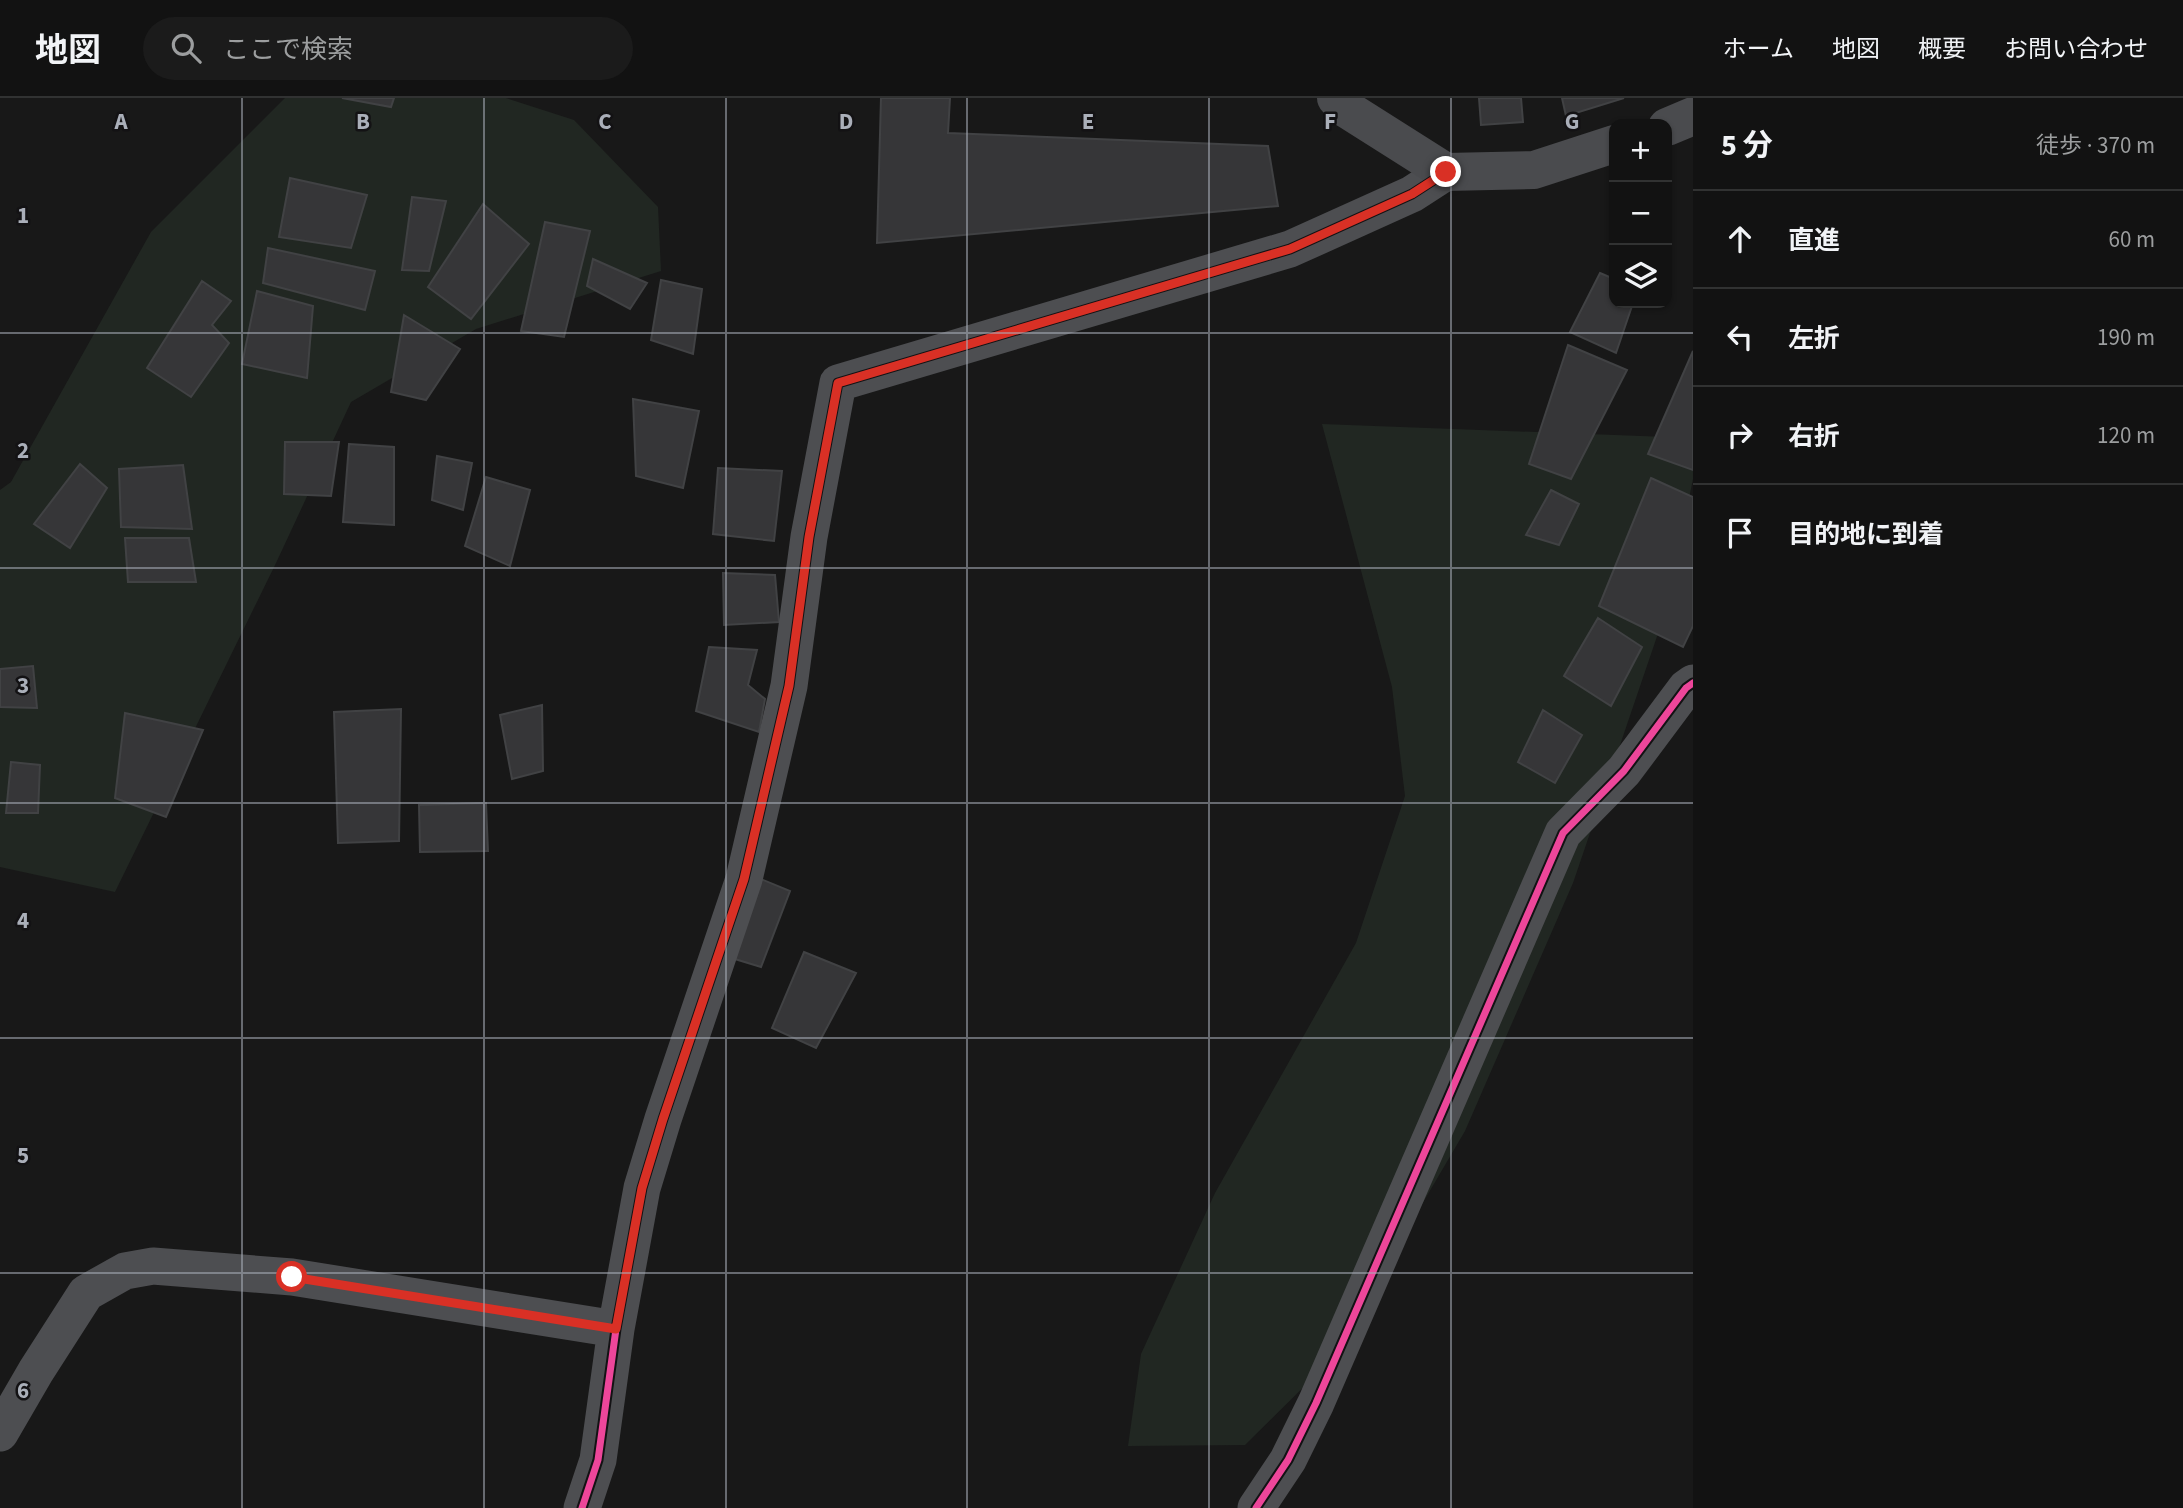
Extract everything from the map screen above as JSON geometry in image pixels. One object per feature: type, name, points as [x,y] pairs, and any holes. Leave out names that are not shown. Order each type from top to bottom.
[{"type":"highway","points":[[1336,98],[1348,110],[1446,172],[1534,170],[1609,146]]},
{"type":"highway","points":[[1672,125],[1693,116]]},
{"type":"street","points":[[582,1508],[598,1460],[616,1329],[642,1188],[744,879],[789,686],[809,537],[838,383],[1290,249],[1412,194],[1446,172]]},
{"type":"street","points":[[1256,1508],[1288,1460],[1316,1404],[1563,833],[1624,771],[1686,688],[1693,683]]},
{"type":"street","points":[[0,1433],[86,1293],[125,1271],[153,1266],[292,1277],[616,1329]]},
{"type":"shaded area","points":[[285,98],[506,98],[574,120],[658,207],[661,271],[476,329],[351,402],[276,563],[115,892],[0,867],[0,490],[11,482],[151,232]]},
{"type":"shaded area","points":[[1322,424],[1693,438],[1693,479],[1666,610],[1573,883],[1465,1131],[1330,1361],[1245,1445],[1128,1446],[1141,1354],[1215,1193],[1356,943],[1405,796],[1392,687]]},
{"type":"building","points":[[342,98],[394,98],[391,107]]},
{"type":"building","points":[[881,98],[950,98],[948,133],[1268,146],[1278,206],[877,243]]},
{"type":"building","points":[[1479,98],[1521,98],[1523,122],[1481,125]]},
{"type":"building","points":[[1562,98],[1624,98],[1566,116]]},
{"type":"building","points":[[290,178],[367,195],[351,248],[279,237]]},
{"type":"building","points":[[412,197],[446,201],[429,271],[402,270]]},
{"type":"building","points":[[483,204],[529,244],[471,319],[428,287]]},
{"type":"building","points":[[545,222],[590,231],[564,337],[521,331]]},
{"type":"building","points":[[268,248],[375,271],[365,310],[263,283]]},
{"type":"building","points":[[593,259],[647,283],[630,309],[587,286]]},
{"type":"building","points":[[1600,273],[1609,277],[1609,308],[1631,308],[1616,353],[1570,332]]},
{"type":"building","points":[[661,280],[702,289],[693,354],[651,340]]},
{"type":"building","points":[[202,281],[231,301],[212,325],[229,343],[191,397],[147,368]]},
{"type":"building","points":[[257,291],[313,306],[307,378],[242,364]]},
{"type":"building","points":[[404,315],[460,349],[426,400],[391,392]]},
{"type":"building","points":[[1568,345],[1627,370],[1571,479],[1529,464]]},
{"type":"building","points":[[1693,351],[1693,470],[1648,454]]},
{"type":"building","points":[[633,399],[699,411],[683,488],[636,476]]},
{"type":"building","points":[[285,442],[339,442],[331,496],[284,494]]},
{"type":"building","points":[[349,444],[394,447],[394,525],[343,522]]},
{"type":"building","points":[[437,456],[472,463],[463,510],[432,500]]},
{"type":"building","points":[[80,464],[107,488],[70,548],[34,524]]},
{"type":"building","points":[[183,465],[192,529],[121,527],[119,469]]},
{"type":"building","points":[[718,468],[782,471],[774,541],[713,534]]},
{"type":"building","points":[[486,477],[530,490],[510,566],[465,546]]},
{"type":"building","points":[[1651,478],[1693,497],[1693,626],[1683,647],[1599,606]]},
{"type":"building","points":[[1551,490],[1579,504],[1559,545],[1526,535]]},
{"type":"building","points":[[125,538],[189,538],[196,582],[128,582]]},
{"type":"building","points":[[723,573],[775,575],[779,622],[724,625]]},
{"type":"building","points":[[1598,618],[1642,647],[1611,706],[1564,676]]},
{"type":"building","points":[[709,647],[757,650],[748,685],[765,699],[759,732],[696,711]]},
{"type":"building","points":[[33,666],[37,708],[0,707],[0,669]]},
{"type":"building","points":[[542,705],[543,771],[512,779],[500,715]]},
{"type":"building","points":[[401,709],[399,841],[338,843],[334,712]]},
{"type":"building","points":[[1543,710],[1582,735],[1555,783],[1518,762]]},
{"type":"building","points":[[125,713],[203,730],[166,817],[115,798]]},
{"type":"building","points":[[11,762],[40,765],[38,813],[6,813]]},
{"type":"building","points":[[486,803],[488,851],[420,852],[419,805]]},
{"type":"building","points":[[751,875],[790,891],[761,967],[725,956]]},
{"type":"building","points":[[804,952],[856,973],[816,1048],[772,1028]]},
{"type":"cycle path","points":[[582,1508],[598,1460],[616,1329],[642,1188],[744,879],[789,686],[809,537],[838,383],[1290,249],[1412,194],[1446,172]]},
{"type":"cycle path","points":[[1256,1508],[1288,1460],[1316,1403],[1563,833],[1624,771],[1686,688],[1693,683]]},
{"type":"route","points":[[292,1277],[616,1329],[642,1188],[744,879],[789,686],[809,537],[838,383],[1290,249],[1412,194],[1446,172]]}]
